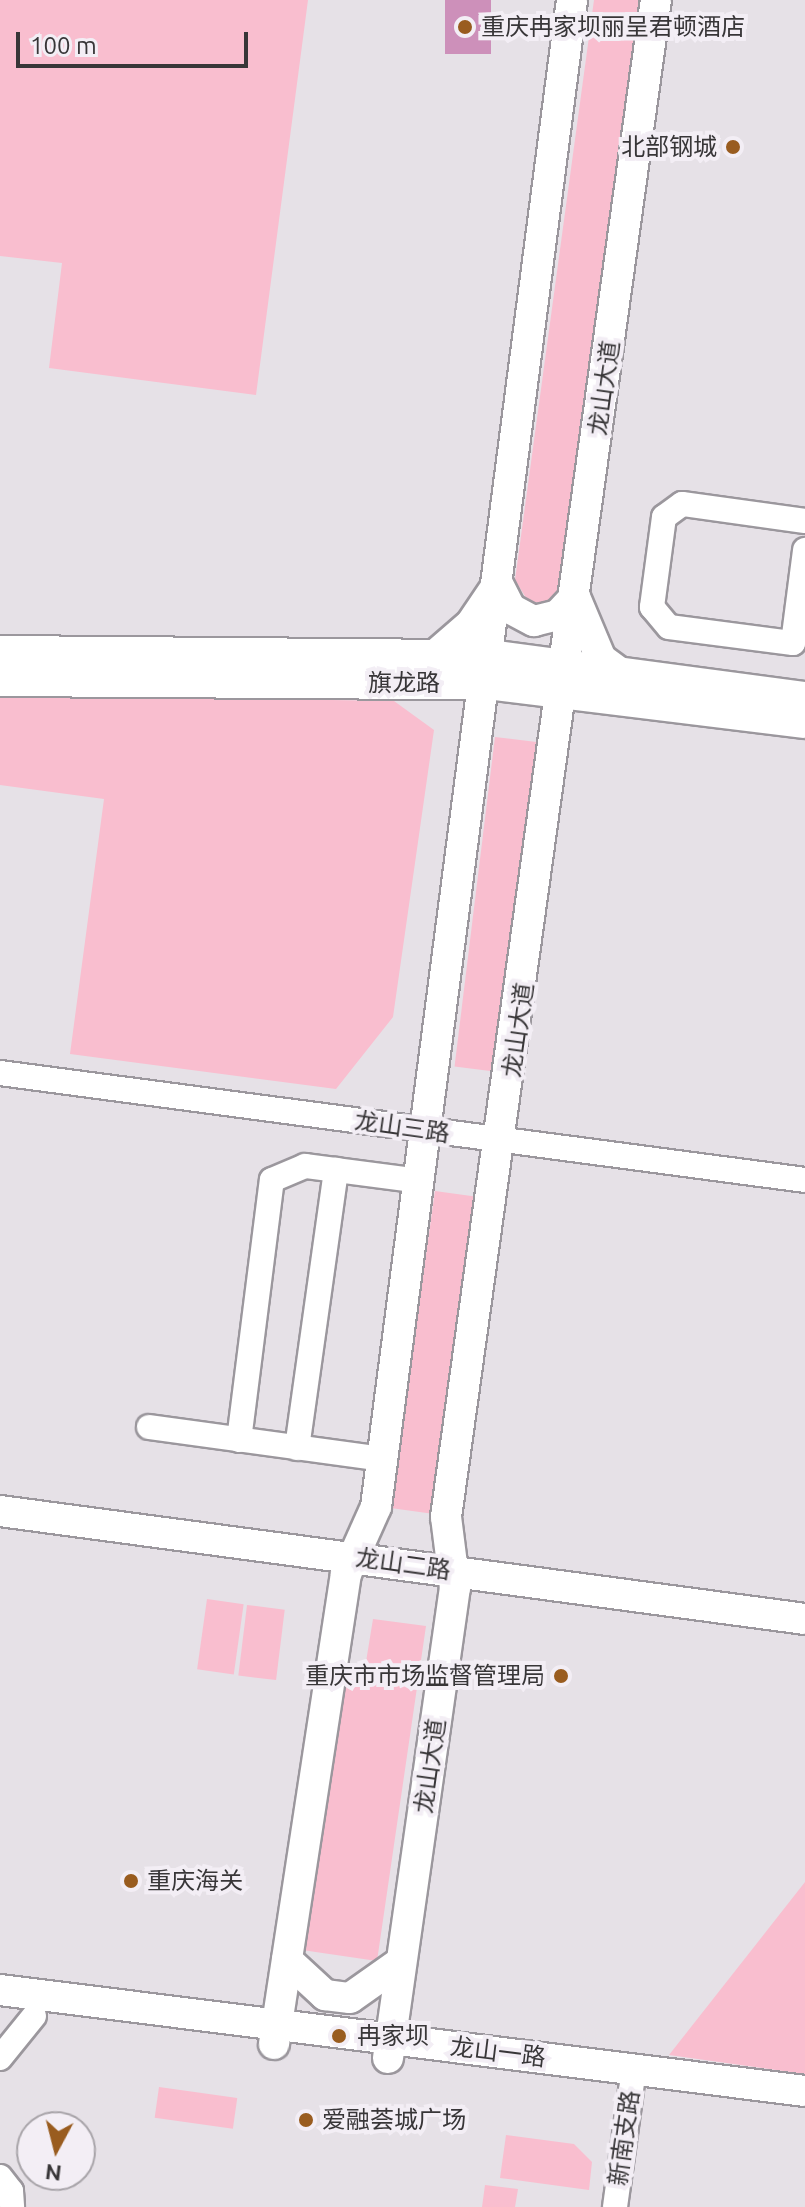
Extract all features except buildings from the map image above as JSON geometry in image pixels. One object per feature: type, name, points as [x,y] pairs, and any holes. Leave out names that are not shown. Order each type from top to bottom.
[{"type":"main road","points":[[275,2034],[350,1566],[376,1507],[488,670],[572,0]]},
{"type":"main road","name":"龙山大道","points":[[389,2049],[453,1580],[446,1517],[502,1141],[656,0]]},
{"type":"main road","points":[[498,584],[511,609],[534,621],[558,615],[575,597],[601,659],[620,673]]},
{"type":"main road","points":[[435,655],[471,624],[498,584]]},
{"type":"main road","points":[[0,651],[435,655],[488,670],[564,678],[805,723]]},
{"type":"main road","name":"旗龙路","points":[[0,681],[488,670]]},
{"type":"main road","points":[[564,678],[620,673],[805,697]]},
{"type":"main road","name":"龙山二路","points":[[0,1511],[805,1636]]},
{"type":"main road","name":"龙山二路","points":[[0,1529],[350,1566]]},
{"type":"main road","name":"龙山二路","points":[[453,1580],[805,1619]]},
{"type":"main road","points":[[287,1960],[325,1995],[350,1998],[401,1962]]},
{"type":"main road","name":"龙山一路","points":[[0,1990],[389,2049],[633,2078],[805,2091]]},
{"type":"main road","name":"龙山一路","points":[[0,2011],[275,2034]]},
{"type":"main road","name":"龙山一路","points":[[633,2078],[805,2111]]},
{"type":"street","points":[[805,521],[682,504],[664,517],[652,607],[669,627],[793,643],[805,550]]},
{"type":"street","name":"龙山三路","points":[[0,1073],[805,1180]]},
{"type":"street","points":[[239,1440],[272,1180],[305,1166],[421,1181]]},
{"type":"street","points":[[297,1448],[336,1170]]},
{"type":"street","points":[[149,1427],[383,1459]]},
{"type":"street","points":[[0,2058],[34,2016]]},
{"type":"street","name":"新南支路","points":[[615,2207],[633,2078]]},
{"type":"street","points":[[0,2177],[11,2191],[12,2207]]},
{"type":"shaded area","points":[[0,0],[308,0],[256,395],[49,368],[62,263],[0,256]]},
{"type":"shaded area","points":[[594,0],[642,0],[562,588],[546,604],[528,601],[515,580]]},
{"type":"shaded area","points":[[0,695],[394,701],[434,730],[393,1017],[336,1089],[70,1054],[104,799],[0,785]]},
{"type":"shaded area","points":[[495,737],[543,743],[502,1072],[455,1067]]},
{"type":"shaded area","points":[[435,1191],[479,1197],[434,1514],[390,1508]]},
{"type":"shaded area","points":[[207,1599],[244,1604],[234,1674],[197,1669]]},
{"type":"shaded area","points":[[247,1605],[285,1610],[276,1680],[238,1675]]},
{"type":"shaded area","points":[[373,1619],[426,1626],[377,1961],[302,1950],[343,1671],[364,1674]]},
{"type":"shaded area","points":[[805,1882],[805,2074],[669,2055]]},
{"type":"shaded area","points":[[159,2087],[237,2098],[233,2129],[155,2118]]},
{"type":"shaded area","points":[[506,2135],[574,2144],[592,2162],[589,2190],[500,2178]]},
{"type":"shaded area","points":[[485,2185],[518,2189],[515,2207],[482,2207]]},
{"type":"place","name":"重庆冉家坝丽呈君顿酒店","points":[[465,27]]},
{"type":"place","name":"北部钢城","points":[[733,147]]},
{"type":"place","name":"重庆市市场监督管理局","points":[[561,1676]]},
{"type":"place","name":"重庆海关","points":[[131,1881]]},
{"type":"place","name":"冉家坝","points":[[339,2036]]},
{"type":"place","name":"爱融荟城广场","points":[[306,2120]]}]
